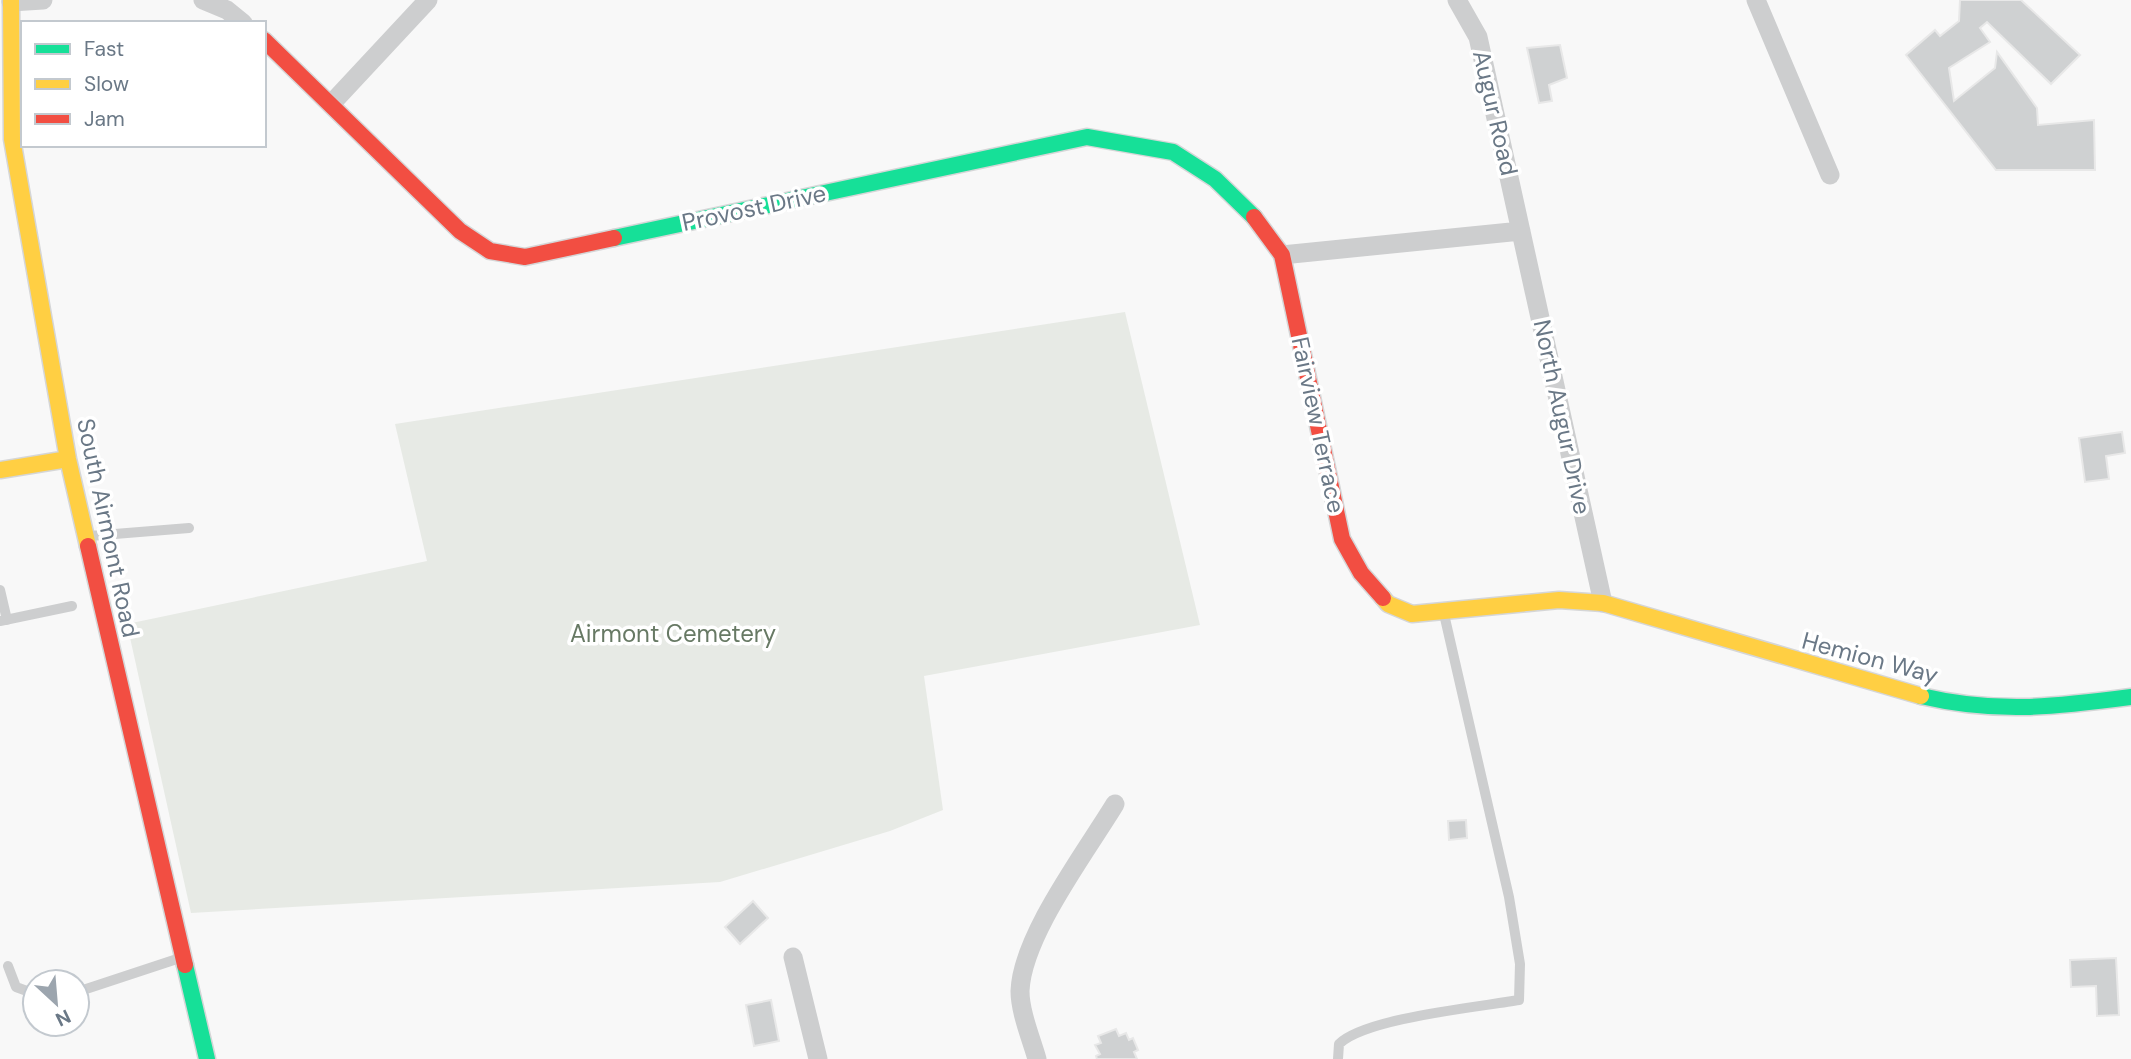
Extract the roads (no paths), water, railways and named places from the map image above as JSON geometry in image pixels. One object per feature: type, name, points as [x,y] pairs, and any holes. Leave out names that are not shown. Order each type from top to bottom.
[{"type":"street","points":[[11,1],[43,0]]},
{"type":"street","points":[[203,0],[227,10],[241,21]]},
{"type":"street","points":[[332,103],[428,0]]},
{"type":"street","name":"Augur Road","points":[[1457,0],[1478,37],[1521,231]]},
{"type":"street","points":[[1756,0],[1830,175]]},
{"type":"street","name":"South Airmont Road","points":[[11,1],[6,141],[68,459],[207,1059]]},
{"type":"street","name":"Provost Drive","points":[[266,42],[332,103],[460,231],[490,251],[525,257],[583,246],[1087,137],[1173,152],[1223,186],[1248,210],[1282,255]]},
{"type":"street","points":[[1282,255],[1521,231]]},
{"type":"street","name":"North Augur Drive","points":[[1521,231],[1603,603]]},
{"type":"street","name":"Fairview Terrace","points":[[1282,255],[1342,540],[1361,573],[1388,604],[1412,614],[1559,600],[1603,603]]},
{"type":"street","points":[[0,470],[68,459]]},
{"type":"street","name":"Hemion Way","points":[[1603,603],[1876,685],[1962,706],[2038,709],[2131,697]]},
{"type":"street","points":[[1037,1059],[1020,999],[1024,966],[1030,946],[1115,804]]},
{"type":"street","points":[[793,957],[818,1059]]},
{"type":"lane","points":[[86,536],[189,528]]},
{"type":"lane","points":[[0,590],[4,621],[72,606]]},
{"type":"lane","points":[[1338,1059],[1339,1044],[1346,1037],[1371,1027],[1519,1000],[1521,972],[1509,897],[1444,612]]},
{"type":"lane","points":[[91,987],[183,957]]},
{"type":"lane","points":[[8,966],[16,986],[21,988]]},
{"type":"park label","name":"Airmont Cemetery","points":[[673,634]]}]
